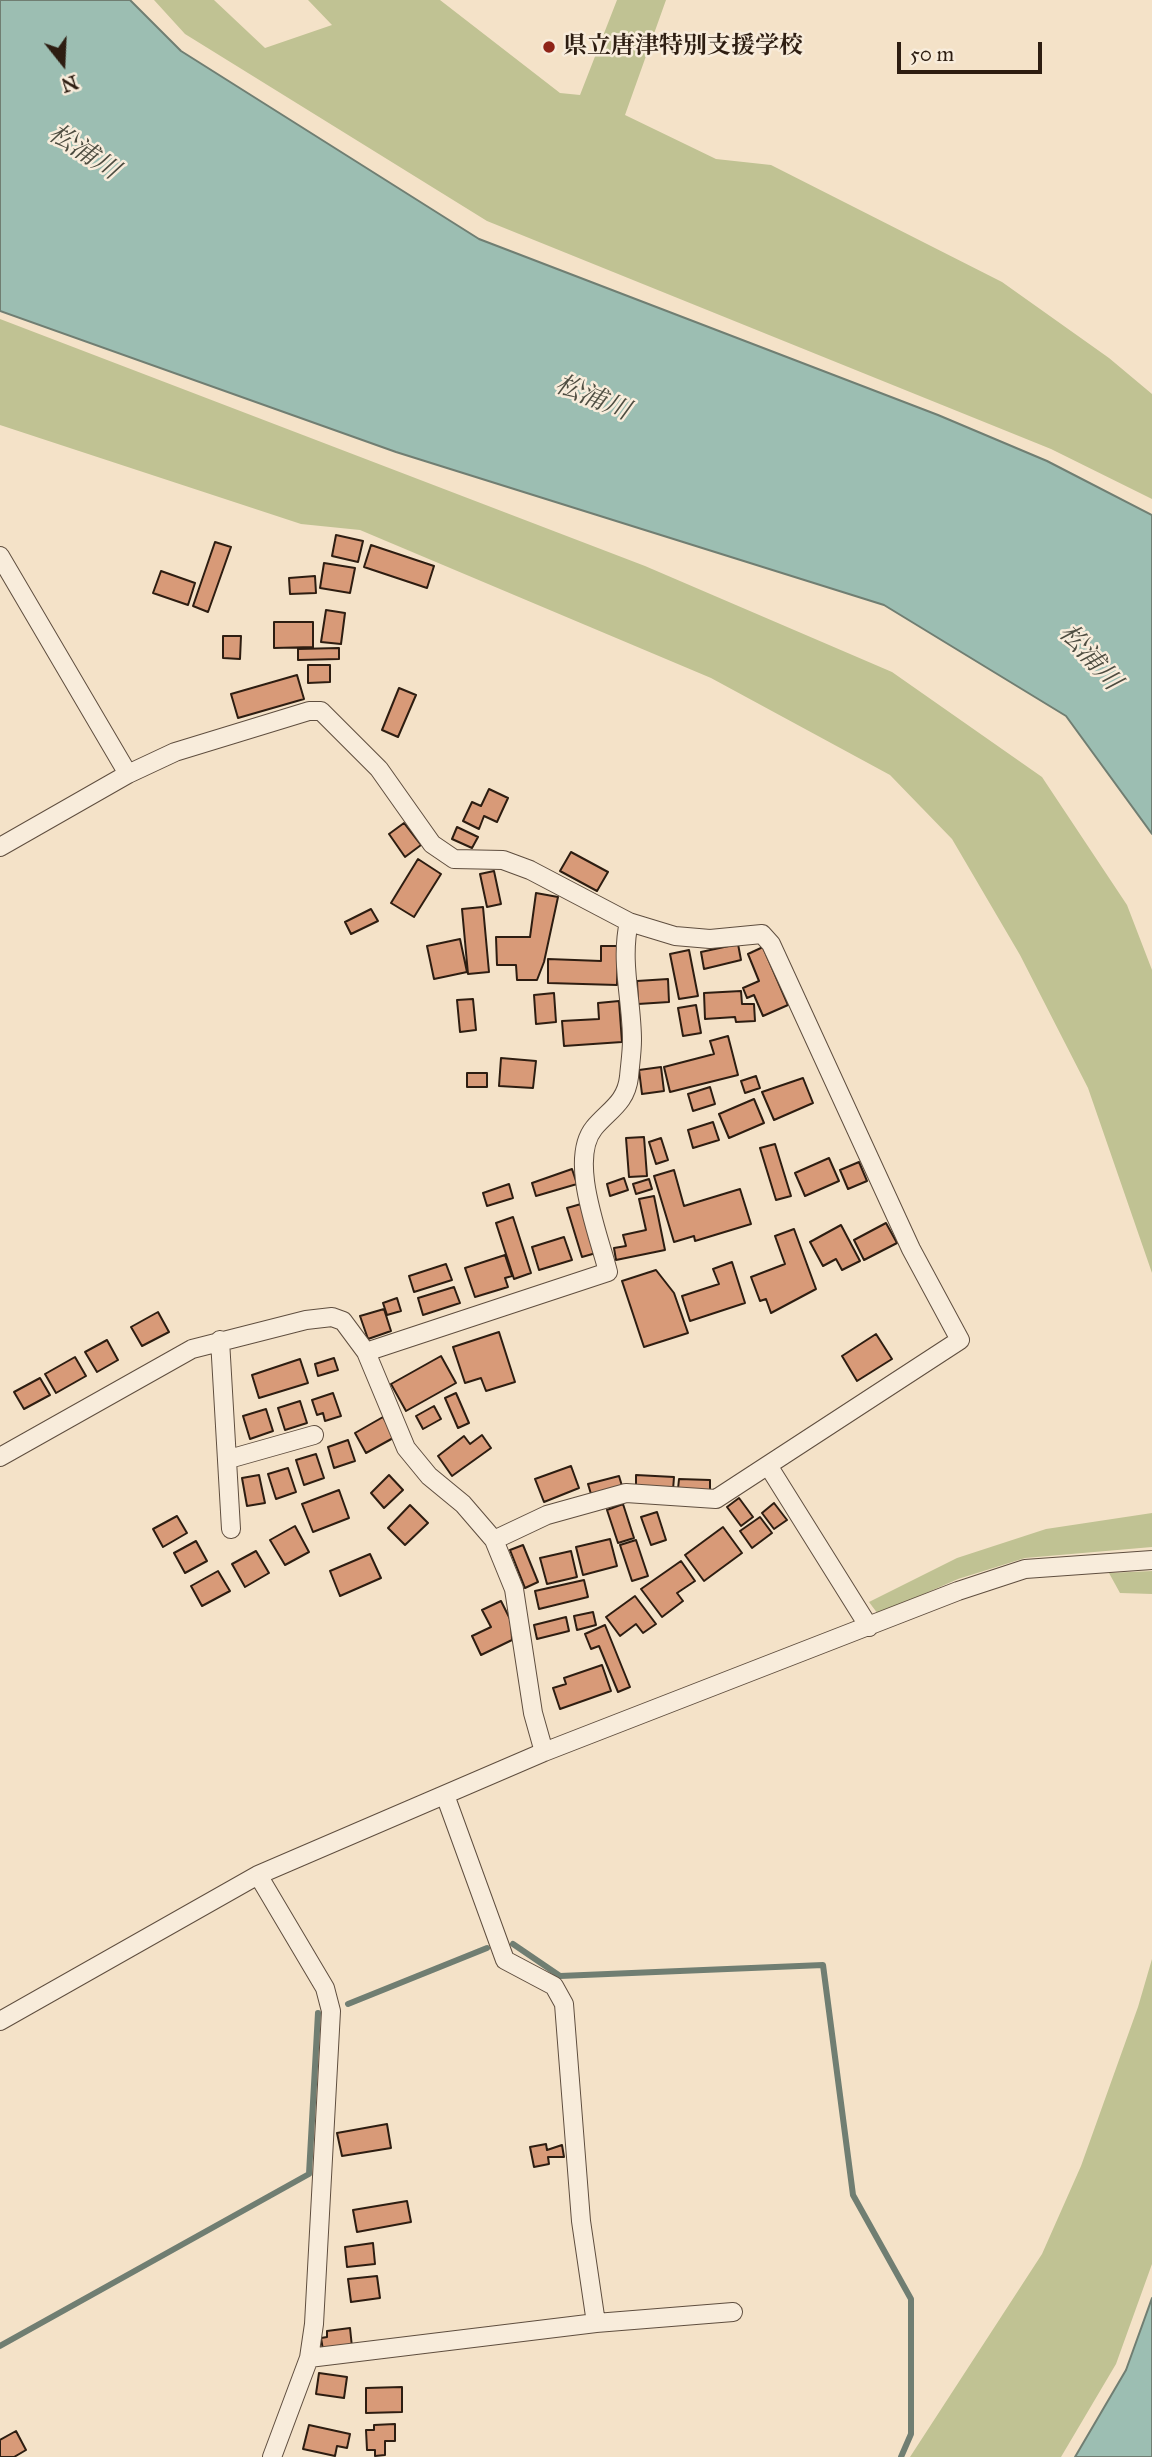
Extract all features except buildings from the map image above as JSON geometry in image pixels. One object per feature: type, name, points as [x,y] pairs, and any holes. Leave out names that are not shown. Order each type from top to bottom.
[{"type":"street","points":[[0,556],[128,775]]},
{"type":"street","points":[[0,847],[128,775],[175,752],[309,711],[321,710],[379,769],[432,844],[454,859],[503,860],[530,870],[629,922],[675,936],[710,939],[762,934],[771,944],[905,1238],[960,1340],[769,1467],[716,1499],[626,1493],[547,1515],[494,1540]]},
{"type":"street","points":[[366,1352],[608,1272],[582,1169],[583,1150],[593,1129],[621,1103],[628,1086],[632,1040],[625,940],[629,922]]},
{"type":"street","points":[[0,1457],[192,1349],[220,1340],[331,1317],[343,1321],[366,1352],[406,1448],[429,1476],[463,1504],[494,1540],[514,1590],[533,1713],[544,1752]]},
{"type":"street","points":[[220,1340],[231,1528]]},
{"type":"street","points":[[229,1459],[314,1435]]},
{"type":"street","points":[[769,1467],[869,1627]]},
{"type":"street","points":[[0,2021],[258,1875],[544,1752],[958,1591],[1025,1569],[1152,1560]]},
{"type":"street","points":[[445,1795],[505,1960],[554,1986],[564,2004],[581,2221],[596,2323]]},
{"type":"street","points":[[258,1875],[325,1988],[331,2011],[314,2324],[309,2358],[276,2456]]},
{"type":"street","points":[[309,2358],[596,2323],[733,2312]]},
{"type":"green space","points":[[154,0],[214,0],[265,48],[332,25],[308,0],[440,0],[560,93],[580,95],[617,0],[666,0],[625,115],[716,159],[771,165],[1002,282],[1109,358],[1152,394],[1152,499],[1051,449],[487,221],[185,34]]},
{"type":"green space","points":[[0,319],[645,566],[892,672],[1042,777],[1127,905],[1152,970],[1152,1273],[1088,1088],[1020,955],[952,839],[890,775],[711,678],[360,530],[301,524],[0,425]]},
{"type":"green space","points":[[1152,1513],[1152,1547],[1025,1558],[958,1579],[878,1614],[869,1602],[957,1558],[1046,1529]]},
{"type":"green space","points":[[1152,1571],[1152,1594],[1120,1593],[1109,1573]]},
{"type":"green space","points":[[1152,1959],[1152,2264],[1116,2364],[1061,2457],[910,2457],[1042,2254],[1081,2166],[1138,2007]]},
{"type":"water","name":"松浦川","points":[[0,0],[130,0],[181,51],[479,239],[938,415],[1047,461],[1152,515],[1152,834],[1066,716],[884,605],[396,452],[0,311]]},
{"type":"water","points":[[1152,2298],[1152,2457],[1075,2457],[1126,2370]]},
{"type":"waterway","points":[[513,1944],[560,1976],[823,1965],[853,2195],[911,2299],[911,2434],[901,2457]]},
{"type":"waterway","points":[[348,2004],[487,1948]]},
{"type":"waterway","points":[[0,2346],[309,2174],[318,2013]]},
{"type":"place","name":"県立唐津特別支援学校","points":[[549,47]]}]
